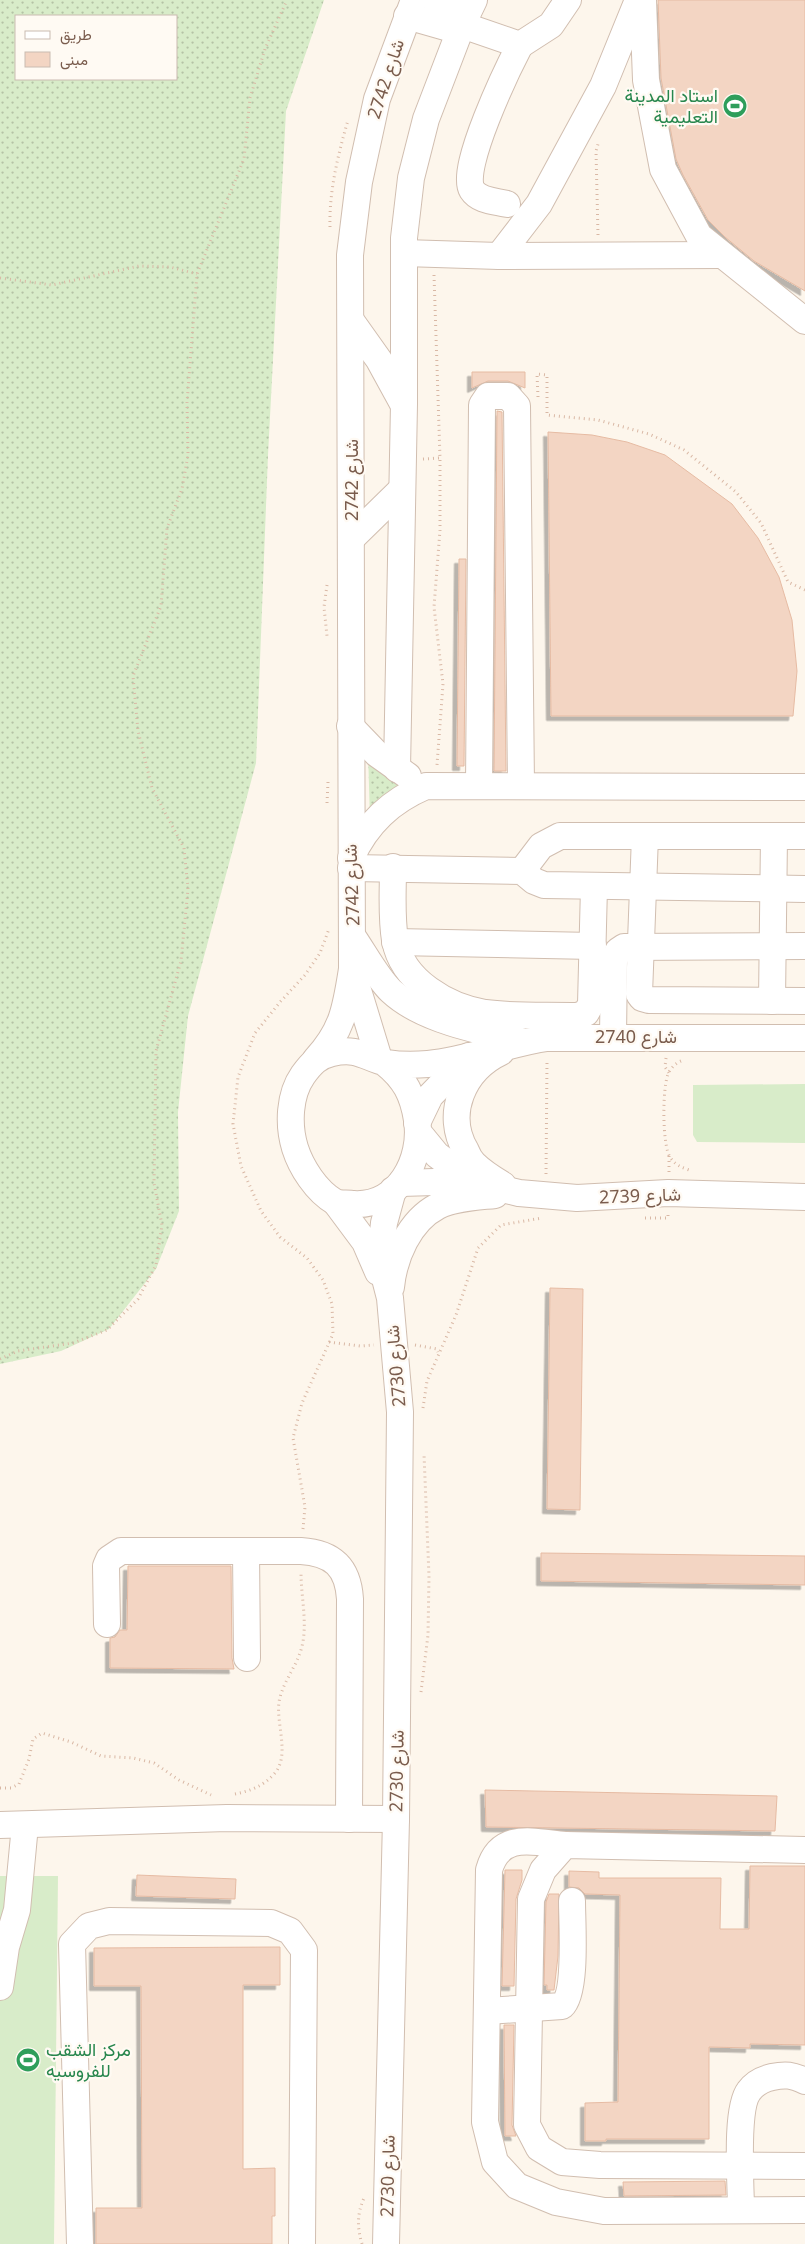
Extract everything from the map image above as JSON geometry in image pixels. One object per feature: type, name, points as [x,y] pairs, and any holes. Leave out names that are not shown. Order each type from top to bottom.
[{"type":"street","points":[[435,0],[456,13],[462,25]]},
{"type":"street","points":[[397,769],[404,404],[404,253],[411,178],[426,118],[462,25],[474,0]]},
{"type":"street","points":[[506,204],[481,198],[472,189],[469,176],[479,138],[501,81],[520,45],[551,25],[568,0]]},
{"type":"street","points":[[499,256],[539,204],[604,86],[638,0]]},
{"type":"street","points":[[642,0],[646,80],[663,169],[700,236],[722,255],[800,313]]},
{"type":"street","points":[[411,8],[449,28],[462,25],[520,45]]},
{"type":"street","name":"شارع 2742","points":[[316,1059],[330,1044],[345,1012],[352,969],[354,937],[351,863],[350,726],[353,537],[350,255],[359,182],[378,99],[411,8]]},
{"type":"street","points":[[404,253],[499,256],[722,255]]},
{"type":"street","points":[[352,322],[379,360],[404,404]]},
{"type":"street","points":[[479,786],[482,405],[488,396],[508,396],[518,406],[521,786]]},
{"type":"street","points":[[353,537],[402,489]]},
{"type":"street","points":[[350,726],[377,754],[397,769],[430,786]]},
{"type":"street","points":[[805,787],[430,786],[399,800],[381,814],[366,832],[351,863],[393,867],[522,871],[534,881],[544,885],[805,889]]},
{"type":"street","points":[[522,871],[541,846],[560,836],[805,836]]},
{"type":"street","points":[[645,836],[639,994],[642,998],[805,1002]]},
{"type":"street","points":[[772,1001],[774,836]]},
{"type":"street","points":[[393,867],[395,942],[404,961],[418,981],[437,995],[486,1013],[577,1016],[586,1013],[591,1004],[594,887]]},
{"type":"street","points":[[354,937],[391,991],[409,1003],[442,1020],[534,1040]]},
{"type":"street","points":[[395,942],[593,946]]},
{"type":"street","points":[[613,1036],[614,961],[618,951],[624,947],[641,945],[805,946]]},
{"type":"street","name":"شارع 2742","points":[[352,969],[382,1061]]},
{"type":"street","name":"شارع 2740","points":[[382,1061],[430,1064],[534,1040],[613,1036],[805,1038]]},
{"type":"street","points":[[519,1193],[494,1180],[473,1164],[460,1142],[455,1116],[462,1091],[476,1068],[490,1057],[534,1040]]},
{"type":"street","points":[[347,1051],[364,1053],[382,1061],[407,1085],[414,1099],[418,1128],[418,1150],[413,1164],[397,1187],[378,1199],[362,1204],[336,1203],[316,1184],[299,1162],[293,1142],[290,1113],[297,1084],[316,1059],[331,1053],[347,1051]]},
{"type":"street","points":[[418,1128],[430,1096],[469,1055]]},
{"type":"street","name":"شارع 2739","points":[[418,1128],[436,1155],[477,1184]]},
{"type":"street","name":"شارع 2739","points":[[397,1187],[453,1181],[477,1184],[519,1193],[545,1207],[577,1198],[668,1193],[805,1197]]},
{"type":"street","name":"شارع 2730","points":[[386,2244],[396,1819],[400,1412],[390,1298],[380,1259],[384,1223],[397,1187]]},
{"type":"street","points":[[390,1298],[392,1271],[402,1246],[417,1224],[438,1206],[461,1199],[519,1193]]},
{"type":"street","name":"شارع 2730","points":[[336,1203],[365,1242],[390,1298]]},
{"type":"street","points":[[107,1624],[106,1566],[114,1554],[121,1551],[301,1551],[317,1552],[331,1558],[342,1569],[349,1583],[349,1819]]},
{"type":"street","points":[[246,1551],[247,1658]]},
{"type":"street","points":[[0,1988],[4,1940],[17,1910],[12,1825],[228,1818],[396,1819]]},
{"type":"street","points":[[805,1850],[565,1845],[529,1842],[506,1844],[493,1856],[489,1870],[485,2122],[495,2162],[517,2186],[556,2202],[604,2211],[805,2210]]},
{"type":"street","points":[[565,1845],[543,1870],[531,1899],[527,2125],[539,2148],[562,2162],[600,2166],[805,2166]]},
{"type":"street","points":[[487,2011],[562,2006],[570,1995],[572,1902]]},
{"type":"street","points":[[80,2244],[72,1944],[89,1926],[109,1921],[271,1923],[290,1931],[304,1950],[302,2244]]},
{"type":"street","points":[[741,2210],[741,2166],[739,2152],[741,2120],[748,2092],[763,2079],[789,2074],[805,2081]]},
{"type":"path","points":[[0,1359],[18,1351],[72,1342],[107,1330],[138,1299],[156,1265],[162,1225],[154,1184],[156,1051],[182,960],[188,889],[184,848],[152,788],[138,731],[133,676],[162,606],[167,528],[182,489],[188,455],[187,402],[196,274],[244,159],[250,98],[265,49],[287,0]]},
{"type":"path","points":[[330,230],[329,213],[338,153],[349,116]]},
{"type":"path","points":[[598,255],[596,151],[601,135]]},
{"type":"path","points":[[430,786],[440,736],[443,684],[434,607],[440,530],[440,458],[434,254]]},
{"type":"path","points":[[0,278],[52,285],[139,266],[170,267],[196,274]]},
{"type":"path","points":[[547,375],[546,415],[598,420],[650,434],[684,450],[736,492],[761,523],[788,582],[805,590]]},
{"type":"path","points":[[328,580],[324,607],[328,642]]},
{"type":"path","points":[[328,781],[328,809]]},
{"type":"path","points":[[229,1795],[253,1790],[276,1773],[282,1753],[279,1730],[279,1703],[285,1683],[300,1653],[305,1626],[301,1591],[301,1551],[305,1508],[293,1438],[302,1403],[333,1334],[332,1304],[324,1280],[307,1258],[280,1236],[261,1211],[240,1166],[233,1124],[238,1078],[255,1033],[305,975],[320,952],[331,923]]},
{"type":"path","points":[[423,1410],[428,1381],[456,1315],[478,1248],[501,1225],[545,1207],[534,1040]]},
{"type":"path","points":[[685,1059],[676,1063],[668,1073],[666,1084],[665,1142],[669,1155],[676,1165],[691,1171]]},
{"type":"path","points":[[639,1218],[668,1218],[668,1193]]},
{"type":"path","points":[[421,1694],[428,1636],[430,1576],[423,1448]]},
{"type":"path","points":[[0,1788],[11,1788],[19,1784],[29,1758],[33,1739],[42,1732],[71,1742],[101,1756],[133,1758],[154,1763],[178,1780],[210,1795],[220,1795]]},
{"type":"green space","points":[[0,0],[324,0],[286,111],[268,455],[256,763],[188,1016],[178,1112],[179,1211],[156,1269],[109,1329],[61,1351],[0,1364]]},
{"type":"green space","points":[[368,751],[406,779],[370,820]]},
{"type":"green space","points":[[805,1084],[805,1143],[697,1142],[693,1135],[693,1085]]},
{"type":"green space","name":"مركز الشقب للفروسيه","points":[[0,1876],[58,1876],[54,2244],[0,2244]]},
{"type":"building","name":"استاد المدينة التعليمية","points":[[658,0],[805,0],[805,291],[754,261],[725,237],[708,220],[683,175],[676,159],[661,78]]},
{"type":"building","points":[[472,372],[525,372],[525,388],[508,381],[488,381],[472,388]]},
{"type":"building","points":[[497,411],[502,412],[506,771],[494,771]]},
{"type":"building","points":[[548,432],[592,435],[627,442],[665,455],[732,504],[758,538],[779,577],[792,620],[797,671],[793,716],[551,716]]},
{"type":"building","points":[[459,559],[466,559],[464,766],[457,766]]},
{"type":"building","points":[[550,1288],[583,1289],[580,1510],[547,1509]]},
{"type":"building","points":[[541,1553],[805,1556],[805,1585],[541,1581]]},
{"type":"building","points":[[128,1566],[231,1566],[232,1658],[234,1669],[110,1668],[110,1638],[115,1637],[120,1630],[127,1630]]},
{"type":"building","points":[[485,1790],[777,1796],[775,1831],[486,1827]]},
{"type":"building","points":[[750,1866],[805,1866],[805,2045],[750,2044],[750,2048],[709,2047],[709,2139],[606,2139],[606,2141],[585,2141],[585,2103],[618,2102],[620,1895],[585,1894],[579,1888],[569,1887],[569,1871],[599,1872],[599,1878],[721,1878],[720,1929],[749,1929]]},
{"type":"building","points":[[505,1870],[522,1870],[522,1880],[516,1899],[514,1986],[502,1986]]},
{"type":"building","points":[[137,1875],[236,1879],[235,1899],[136,1896]]},
{"type":"building","points":[[549,1894],[559,1894],[558,1956],[554,1990],[547,1990],[547,1985],[544,1985],[546,1902]]},
{"type":"building","points":[[280,1947],[280,1985],[243,1985],[243,2169],[275,2168],[275,2216],[272,2216],[272,2244],[96,2244],[96,2208],[142,2208],[141,1986],[94,1986],[94,1948]]},
{"type":"building","points":[[504,2025],[514,2025],[512,2125],[516,2136],[505,2136]]},
{"type":"building","points":[[725,2181],[726,2195],[624,2196],[623,2182]]},
{"type":"place","name":"استاد المدينة التعليمية","points":[[735,106]]},
{"type":"place","name":"مركز الشقب للفروسيه","points":[[28,2060]]}]
